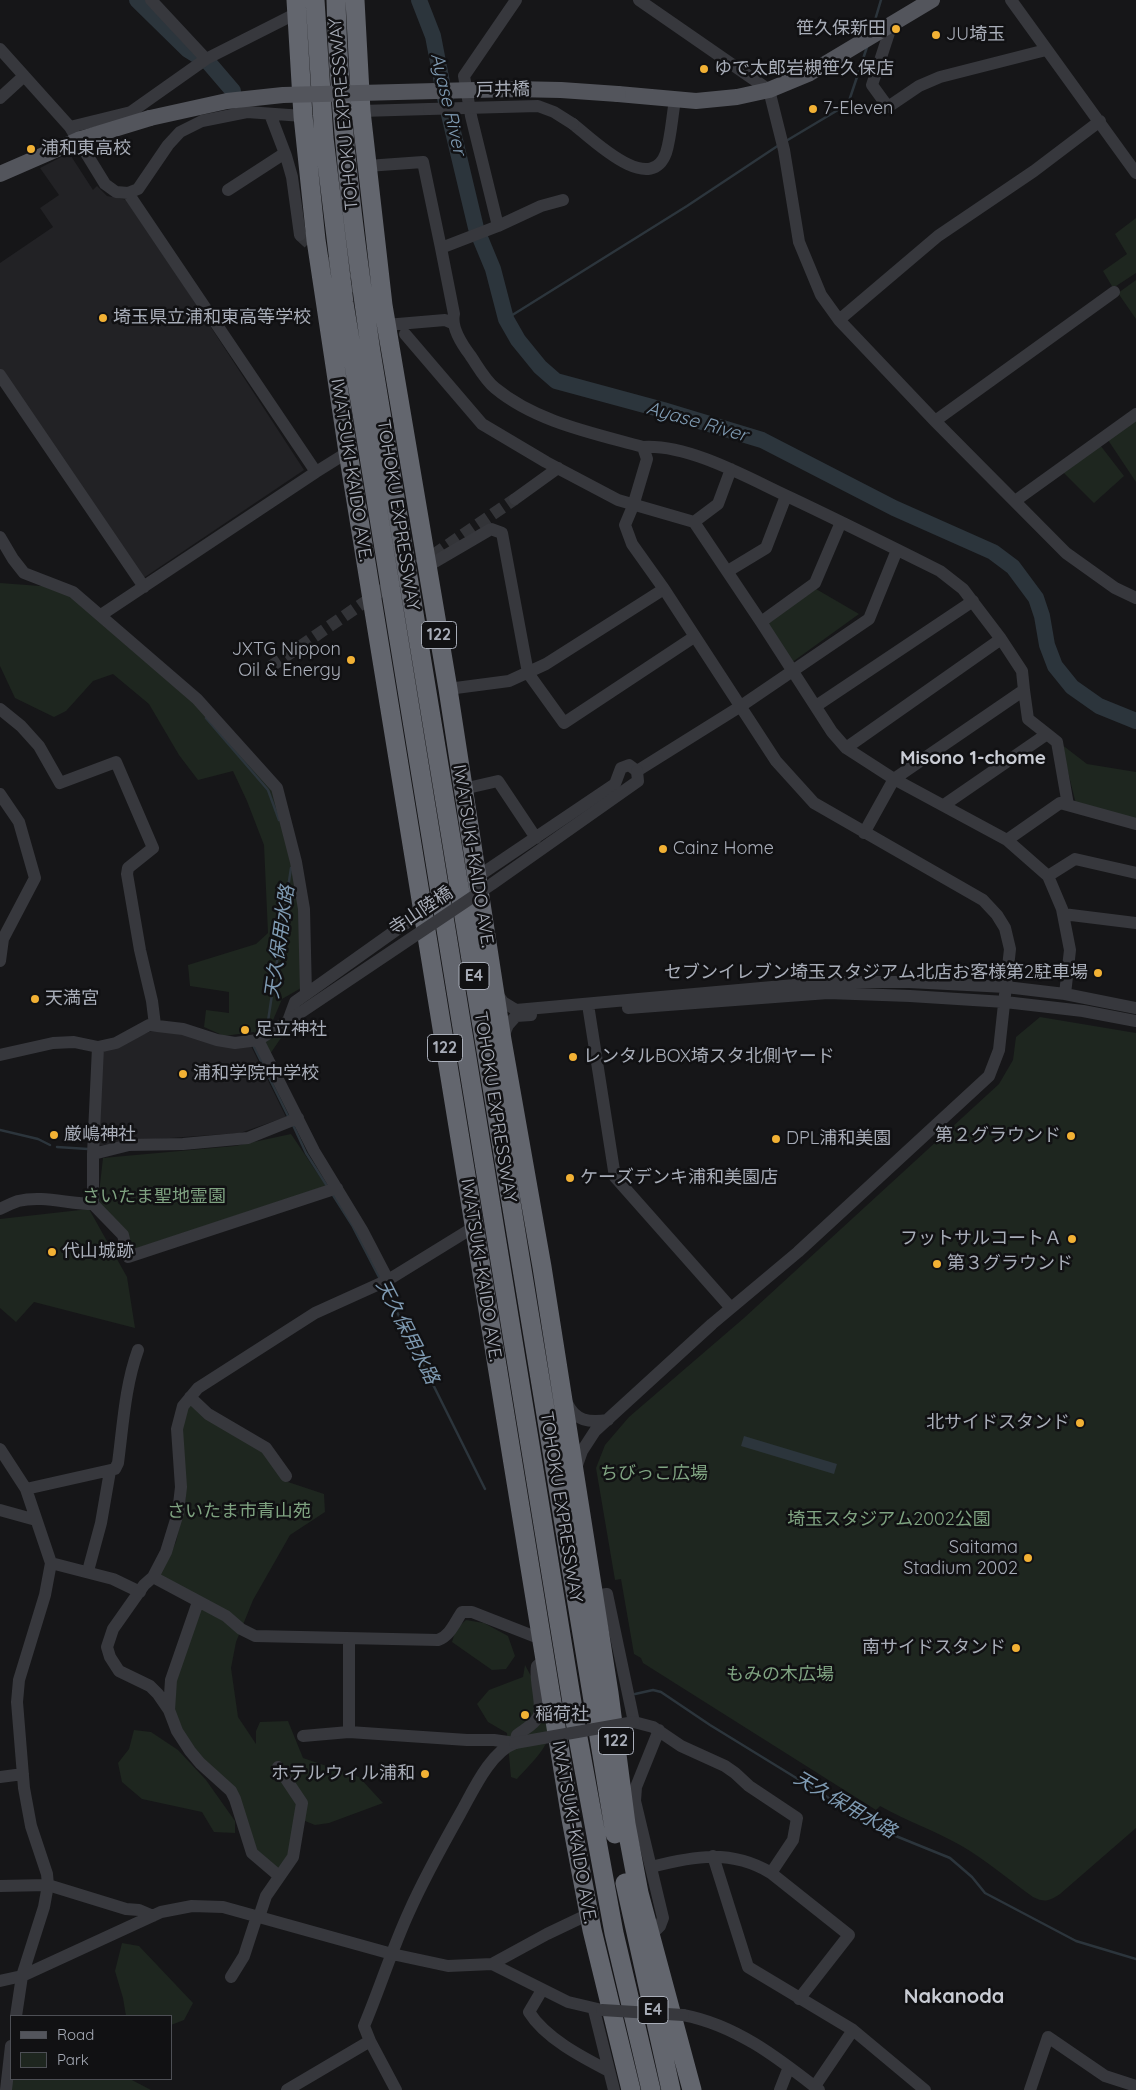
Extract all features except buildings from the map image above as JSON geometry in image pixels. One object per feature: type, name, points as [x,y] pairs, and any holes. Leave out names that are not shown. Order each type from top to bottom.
[{"type":"highway","name":"TOHOKU EXPRESSWAY","points":[[336,0],[350,193],[371,352],[611,1810],[634,1930],[671,2090]]},
{"type":"highway","name":"IWATSUKI-KAIDO AVE.","points":[[356,0],[361,111],[386,325],[448,690],[502,1040],[574,1473],[602,1600],[629,1799],[639,1892],[692,2090]]},
{"type":"highway","name":"TOHOKU EXPRESSWAY","points":[[315,4],[324,138],[347,323],[575,1722],[614,1933],[650,2090]]},
{"type":"highway","name":"IWATSUKI-KAIDO AVE.","points":[[296,7],[303,116],[316,240],[348,452],[571,1819],[589,1914],[631,2090]]},
{"type":"main road","points":[[0,174],[74,133],[227,101],[283,96],[513,89],[561,90],[675,100],[719,100],[769,90],[810,74],[932,0]]},
{"type":"street","points":[[151,0],[206,59]]},
{"type":"street","points":[[498,226],[471,116],[464,76],[516,0]]},
{"type":"street","points":[[639,0],[769,90],[784,150],[799,242],[821,295],[840,320],[935,421],[1066,553],[1115,588],[1136,598]]},
{"type":"street","points":[[1011,0],[1100,121],[1136,174]]},
{"type":"street","points":[[74,133],[131,112],[206,59],[296,7]]},
{"type":"street","points":[[890,26],[872,85],[888,107],[919,86],[940,76],[1046,50]]},
{"type":"street","points":[[0,50],[74,133],[108,188],[116,192],[128,192],[138,189],[168,145],[180,132],[202,121],[247,112],[303,116]]},
{"type":"street","points":[[0,98],[24,76]]},
{"type":"street","name":"戸井橋","points":[[361,111],[538,106],[554,112],[629,166],[642,169],[661,162],[666,152],[675,100]]},
{"type":"street","points":[[270,114],[292,177],[300,235]]},
{"type":"street","points":[[840,320],[938,236],[1034,171],[1100,121]]},
{"type":"street","points":[[228,190],[285,153]]},
{"type":"street","points":[[367,166],[423,162],[454,314],[452,323],[466,350],[494,388],[544,417],[643,447],[652,446],[692,454],[730,469],[940,571],[963,589],[1001,639],[1022,671],[1028,719],[1057,742],[1068,805]]},
{"type":"street","points":[[128,192],[316,472]]},
{"type":"street","points":[[441,248],[464,241],[541,206],[563,200]]},
{"type":"street","points":[[935,421],[1114,292]]},
{"type":"street","points":[[386,325],[444,320],[452,323]]},
{"type":"street","points":[[405,334],[482,424],[618,500],[633,506],[694,522],[728,571],[832,732],[846,748],[894,779],[1007,840],[1048,876],[1063,914],[1070,950],[1065,994]]},
{"type":"street","points":[[0,375],[144,587]]},
{"type":"street","points":[[1015,500],[1136,414]]},
{"type":"street","points":[[574,1473],[587,1442],[596,1430],[731,1308],[798,1252],[989,1076],[999,1050],[1010,949],[1005,928],[997,915],[983,900],[814,803],[776,761],[664,589],[632,544],[625,525],[633,506],[647,459],[643,447]]},
{"type":"street","points":[[101,615],[348,452]]},
{"type":"street","points":[[515,498],[558,468]]},
{"type":"street","points":[[694,522],[718,504],[730,469]]},
{"type":"street","points":[[728,571],[766,548],[786,496]]},
{"type":"street","points":[[761,622],[815,584],[841,522]]},
{"type":"street","points":[[426,567],[491,529],[502,533],[528,673],[564,723],[694,637]]},
{"type":"street","points":[[0,537],[13,560],[24,573],[73,592],[197,699],[277,788],[296,862],[304,909],[306,994]]},
{"type":"street","points":[[477,877],[615,784],[621,768],[629,765],[637,771],[741,706],[869,620],[897,550]]},
{"type":"street","points":[[448,690],[510,681],[528,673],[546,664],[664,589]]},
{"type":"street","points":[[816,706],[973,601]]},
{"type":"street","points":[[846,748],[1001,639]]},
{"type":"street","points":[[864,833],[894,779],[1024,690]]},
{"type":"street","points":[[0,709],[21,726],[39,746],[60,783],[116,762],[152,848],[128,868],[127,874],[155,1025]]},
{"type":"street","points":[[944,805],[1047,734]]},
{"type":"street","name":"寺山陸橋","points":[[288,1021],[492,884],[638,781],[637,771]]},
{"type":"street","points":[[463,790],[498,781],[536,838]]},
{"type":"street","points":[[0,794],[19,822],[35,878],[3,939],[0,962]]},
{"type":"street","points":[[1007,840],[1060,803],[1136,824]]},
{"type":"street","points":[[1048,876],[1075,859],[1136,873]]},
{"type":"street","points":[[2,1051],[53,1043],[74,1042],[98,1047],[116,1043],[149,1025],[183,1029],[217,1040],[235,1043],[258,1040],[288,1021],[295,1002],[423,912]]},
{"type":"street","points":[[1063,914],[1136,921]]},
{"type":"street","points":[[494,989],[503,1002],[516,1010],[828,982],[910,982],[1006,987],[1065,994],[1136,1008]]},
{"type":"street","points":[[502,1040],[508,1025],[516,1016],[828,993],[1005,1002],[1083,1011],[1136,1021]]},
{"type":"street","points":[[589,1011],[615,1177],[731,1308]]},
{"type":"street","points":[[258,1040],[314,1151],[362,1230],[388,1280]]},
{"type":"street","points":[[98,1047],[93,1154],[93,1204],[123,1235],[128,1256],[337,1188]]},
{"type":"street","points":[[93,1154],[129,1144],[183,1144],[248,1138],[298,1118]]},
{"type":"street","points":[[0,1208],[19,1201],[51,1199],[74,1204],[93,1204]]},
{"type":"street","points":[[279,1876],[252,1853],[236,1799],[231,1791],[208,1771],[190,1751],[177,1731],[169,1710],[150,1686],[119,1671],[110,1657],[107,1647],[113,1629],[153,1577],[166,1552],[178,1513],[182,1487],[177,1429],[183,1406],[190,1397],[198,1388],[315,1313],[388,1280],[474,1227]]},
{"type":"street","points":[[26,1489],[115,1469],[118,1463],[126,1395],[138,1350]]},
{"type":"street","points":[[561,1388],[571,1412],[577,1418],[597,1422],[608,1420]]},
{"type":"street","points":[[190,1397],[208,1414],[266,1448],[286,1476]]},
{"type":"street","points":[[0,1449],[26,1489],[51,1563],[46,1595],[19,1680],[17,1702],[23,1774],[31,1826],[47,1874],[48,1885],[44,1906],[22,1976],[16,2015]]},
{"type":"street","points":[[88,1571],[103,1515],[110,1470]]},
{"type":"street","points":[[0,1510],[36,1520]]},
{"type":"street","points":[[51,1563],[113,1579],[140,1592]]},
{"type":"street","points":[[153,1577],[226,1616],[241,1629],[255,1636],[349,1640],[438,1640],[444,1638],[462,1612],[472,1612],[541,1638]]},
{"type":"street","points":[[602,1600],[634,1722]]},
{"type":"street","points":[[169,1710],[171,1680],[198,1602]]},
{"type":"street","points":[[349,1640],[349,1732]]},
{"type":"street","points":[[515,1743],[517,1735],[538,1718],[540,1712],[535,1675],[536,1666],[544,1660]]},
{"type":"street","points":[[396,2090],[364,2026],[409,1912],[436,1856],[478,1783],[495,1757],[506,1746],[634,1722],[659,1730],[681,1746],[735,1772],[750,1786],[797,1818],[793,1840],[771,1873]]},
{"type":"street","points":[[651,1935],[660,1926],[663,1918],[651,1867],[629,1799],[659,1730]]},
{"type":"street","points":[[303,1736],[349,1732],[441,1739],[494,1740],[515,1743]]},
{"type":"street","points":[[231,1977],[244,1956],[266,1896],[293,1857],[302,1803],[278,1767]]},
{"type":"street","points":[[0,1777],[23,1774]]},
{"type":"street","points":[[651,1867],[690,1857],[713,1856],[742,1861],[760,1867],[771,1873],[850,1936],[799,1999]]},
{"type":"street","points":[[713,1856],[748,1967],[852,2030],[926,2090]]},
{"type":"street","points":[[0,1886],[48,1885],[126,1909],[138,1910],[152,1916]]},
{"type":"street","points":[[0,1981],[22,1976],[161,1912],[192,1906],[223,1908],[392,1954],[448,1966],[492,1964],[589,1914]]},
{"type":"street","points":[[492,1964],[568,2002],[598,2010],[683,2015],[713,2022],[764,2049],[817,2088],[852,2030]]},
{"type":"street","points":[[542,1990],[529,2012],[534,2019],[566,2047],[610,2074]]},
{"type":"street","points":[[598,2010],[614,2090]]},
{"type":"street","points":[[1030,2090],[1048,2037],[1105,2076],[1136,2086]]},
{"type":"street","points":[[287,2090],[370,2041]]},
{"type":"street","points":[[6,2090],[10,2055]]},
{"type":"street","points":[[780,2090],[789,2067]]},
{"type":"street","points":[[602,2090],[610,2074]]},
{"type":"shaded area","name":"埼玉県立浦和東高等学校","points":[[69,153],[93,190],[97,186],[107,196],[128,200],[304,470],[142,579],[0,374],[0,263],[53,227],[40,208],[59,195],[40,168]]},
{"type":"shaded area","name":"浦和学院中学校","points":[[163,1031],[251,1046],[286,1117],[240,1133],[128,1141],[97,1146],[100,1052],[149,1032]]},
{"type":"shaded area","points":[[744,1436],[837,1464],[834,1474],[741,1446]]},
{"type":"green space","points":[[1136,218],[1136,273],[1113,288],[1103,271],[1127,254],[1115,234]]},
{"type":"green space","points":[[1136,280],[1136,319],[1118,293]]},
{"type":"green space","points":[[1136,420],[1136,482],[1108,440]]},
{"type":"green space","points":[[1100,445],[1124,476],[1094,503],[1063,472]]},
{"type":"green space","points":[[0,583],[40,586],[68,584],[265,768],[301,868],[301,988],[282,999],[271,1025],[283,1035],[270,1054],[254,1032],[224,1036],[204,1027],[206,1010],[229,1013],[229,992],[190,986],[188,965],[256,944],[268,933],[264,845],[233,771],[198,780],[179,755],[149,704],[113,674],[93,681],[66,711],[54,717],[15,698],[0,666]]},
{"type":"green space","points":[[816,589],[859,614],[791,663],[767,623]]},
{"type":"green space","points":[[1061,744],[1087,764],[1136,772],[1136,819],[1076,804]]},
{"type":"green space","name":"埼玉スタジアム2002公園","points":[[1040,1017],[1136,1033],[1136,1828],[1060,1894],[1044,1901],[1033,1897],[960,1845],[880,1806],[876,1810],[643,1663],[641,1658],[634,1654],[621,1579],[615,1580],[596,1468],[605,1445],[629,1417],[744,1318],[999,1084],[1013,1060],[1016,1037]]},
{"type":"green space","name":"さいたま聖地霊園","points":[[291,1134],[326,1186],[132,1250],[98,1202],[103,1158],[235,1146]]},
{"type":"green space","points":[[89,1209],[127,1277],[135,1328],[34,1302],[16,1322],[0,1308],[0,1219]]},
{"type":"green space","name":"さいたま市青山苑","points":[[189,1403],[264,1450],[285,1481],[324,1494],[325,1512],[290,1535],[253,1600],[236,1642],[231,1668],[238,1717],[256,1744],[256,1731],[260,1722],[288,1721],[303,1758],[359,1777],[383,1803],[329,1823],[315,1825],[295,1817],[291,1850],[278,1871],[254,1851],[236,1791],[202,1761],[183,1734],[171,1707],[174,1681],[202,1599],[159,1577],[176,1542],[186,1497],[180,1428]]},
{"type":"green space","points":[[466,1620],[484,1623],[508,1636],[515,1656],[506,1669],[492,1670],[452,1642],[456,1629]]},
{"type":"green space","points":[[525,1665],[546,1707],[550,1731],[542,1750],[517,1779],[511,1777],[507,1733],[488,1722],[477,1704],[489,1690],[523,1677]]},
{"type":"green space","points":[[134,1730],[151,1732],[178,1750],[206,1780],[235,1821],[235,1833],[214,1832],[202,1812],[142,1799],[122,1782],[118,1763],[129,1749]]},
{"type":"green space","points":[[122,1943],[139,1946],[193,2003],[184,2020],[172,2025],[172,2015],[126,2015],[115,1971]]},
{"type":"green space","points":[[11,2080],[132,2080],[151,2090],[10,2090]]},
{"type":"waterway","points":[[137,0],[188,50],[209,63],[233,91]]},
{"type":"waterway","name":"Ayase River","points":[[419,0],[433,36],[445,98],[476,228],[493,269],[506,319],[518,340],[540,367],[556,381],[663,410],[762,440],[894,508],[993,552],[1013,567],[1036,598],[1042,616],[1047,645],[1055,666],[1072,687],[1099,706],[1136,721]]},
{"type":"waterway","points":[[873,27],[881,0]]},
{"type":"waterway","points":[[786,141],[848,104],[867,47]]},
{"type":"waterway","points":[[506,319],[687,206],[779,145]]},
{"type":"waterway","name":"天久保用水路","points":[[206,718],[268,790],[279,820]]},
{"type":"waterway","name":"天久保用水路","points":[[261,1032],[268,1021],[291,868]]},
{"type":"waterway","name":"天久保用水路","points":[[253,1045],[289,1118]]},
{"type":"waterway","name":"天久保用水路","points":[[293,1125],[306,1153],[327,1186]]},
{"type":"waterway","points":[[0,1130],[38,1139],[50,1145]]},
{"type":"waterway","points":[[57,1147],[88,1149]]},
{"type":"waterway","name":"天久保用水路","points":[[333,1195],[352,1225],[380,1279]]},
{"type":"waterway","name":"天久保用水路","points":[[384,1286],[485,1489]]},
{"type":"waterway","name":"天久保用水路","points":[[635,1694],[653,1690],[661,1692],[710,1725],[881,1830],[950,1858],[972,1877],[985,1893],[1076,1941],[1136,1959]]},
{"type":"tunnel","points":[[300,235],[364,295]]},
{"type":"tunnel","points":[[270,667],[515,499]]},
{"type":"place","name":"笹久保新田","points":[[896,29]]},
{"type":"place","name":"JU埼玉","points":[[936,35]]},
{"type":"place","name":"ゆで太郎岩槻笹久保店","points":[[704,69]]},
{"type":"place","name":"7-Eleven","points":[[813,109]]},
{"type":"place","name":"浦和東高校","points":[[31,149]]},
{"type":"place","name":"埼玉県立浦和東高等学校","points":[[103,318]]},
{"type":"place","name":"JXTG Nippon Oil & Energy","points":[[351,660]]},
{"type":"place","name":"Cainz Home","points":[[663,849]]},
{"type":"place","name":"セブンイレブン埼玉スタジアム北店お客様第2駐車場","points":[[1098,973]]},
{"type":"place","name":"天満宮","points":[[35,999]]},
{"type":"place","name":"足立神社","points":[[245,1030]]},
{"type":"place","name":"レンタルBOX埼スタ北側ヤード","points":[[573,1057]]},
{"type":"place","name":"浦和学院中学校","points":[[183,1074]]},
{"type":"place","name":"厳嶋神社","points":[[54,1135]]},
{"type":"place","name":"第２グラウンド","points":[[1071,1136]]},
{"type":"place","name":"DPL浦和美園","points":[[776,1139]]},
{"type":"place","name":"ケーズデンキ浦和美園店","points":[[570,1178]]},
{"type":"place","name":"フットサルコートＡ","points":[[1072,1239]]},
{"type":"place","name":"代山城跡","points":[[52,1252]]},
{"type":"place","name":"第３グラウンド","points":[[937,1264]]},
{"type":"place","name":"北サイドスタンド","points":[[1080,1423]]},
{"type":"place","name":"Saitama Stadium 2002","points":[[1028,1558]]},
{"type":"place","name":"南サイドスタンド","points":[[1016,1648]]},
{"type":"place","name":"稲荷社","points":[[525,1715]]},
{"type":"place","name":"ホテルウィル浦和","points":[[425,1774]]},
{"type":"district","name":"Misono 1-chome","points":[[973,758]]},
{"type":"district","name":"Nakanoda","points":[[954,1997]]},
{"type":"park label","name":"ちびっこ広場","points":[[654,1474]]},
{"type":"park label","name":"もみの木広場","points":[[780,1675]]}]
